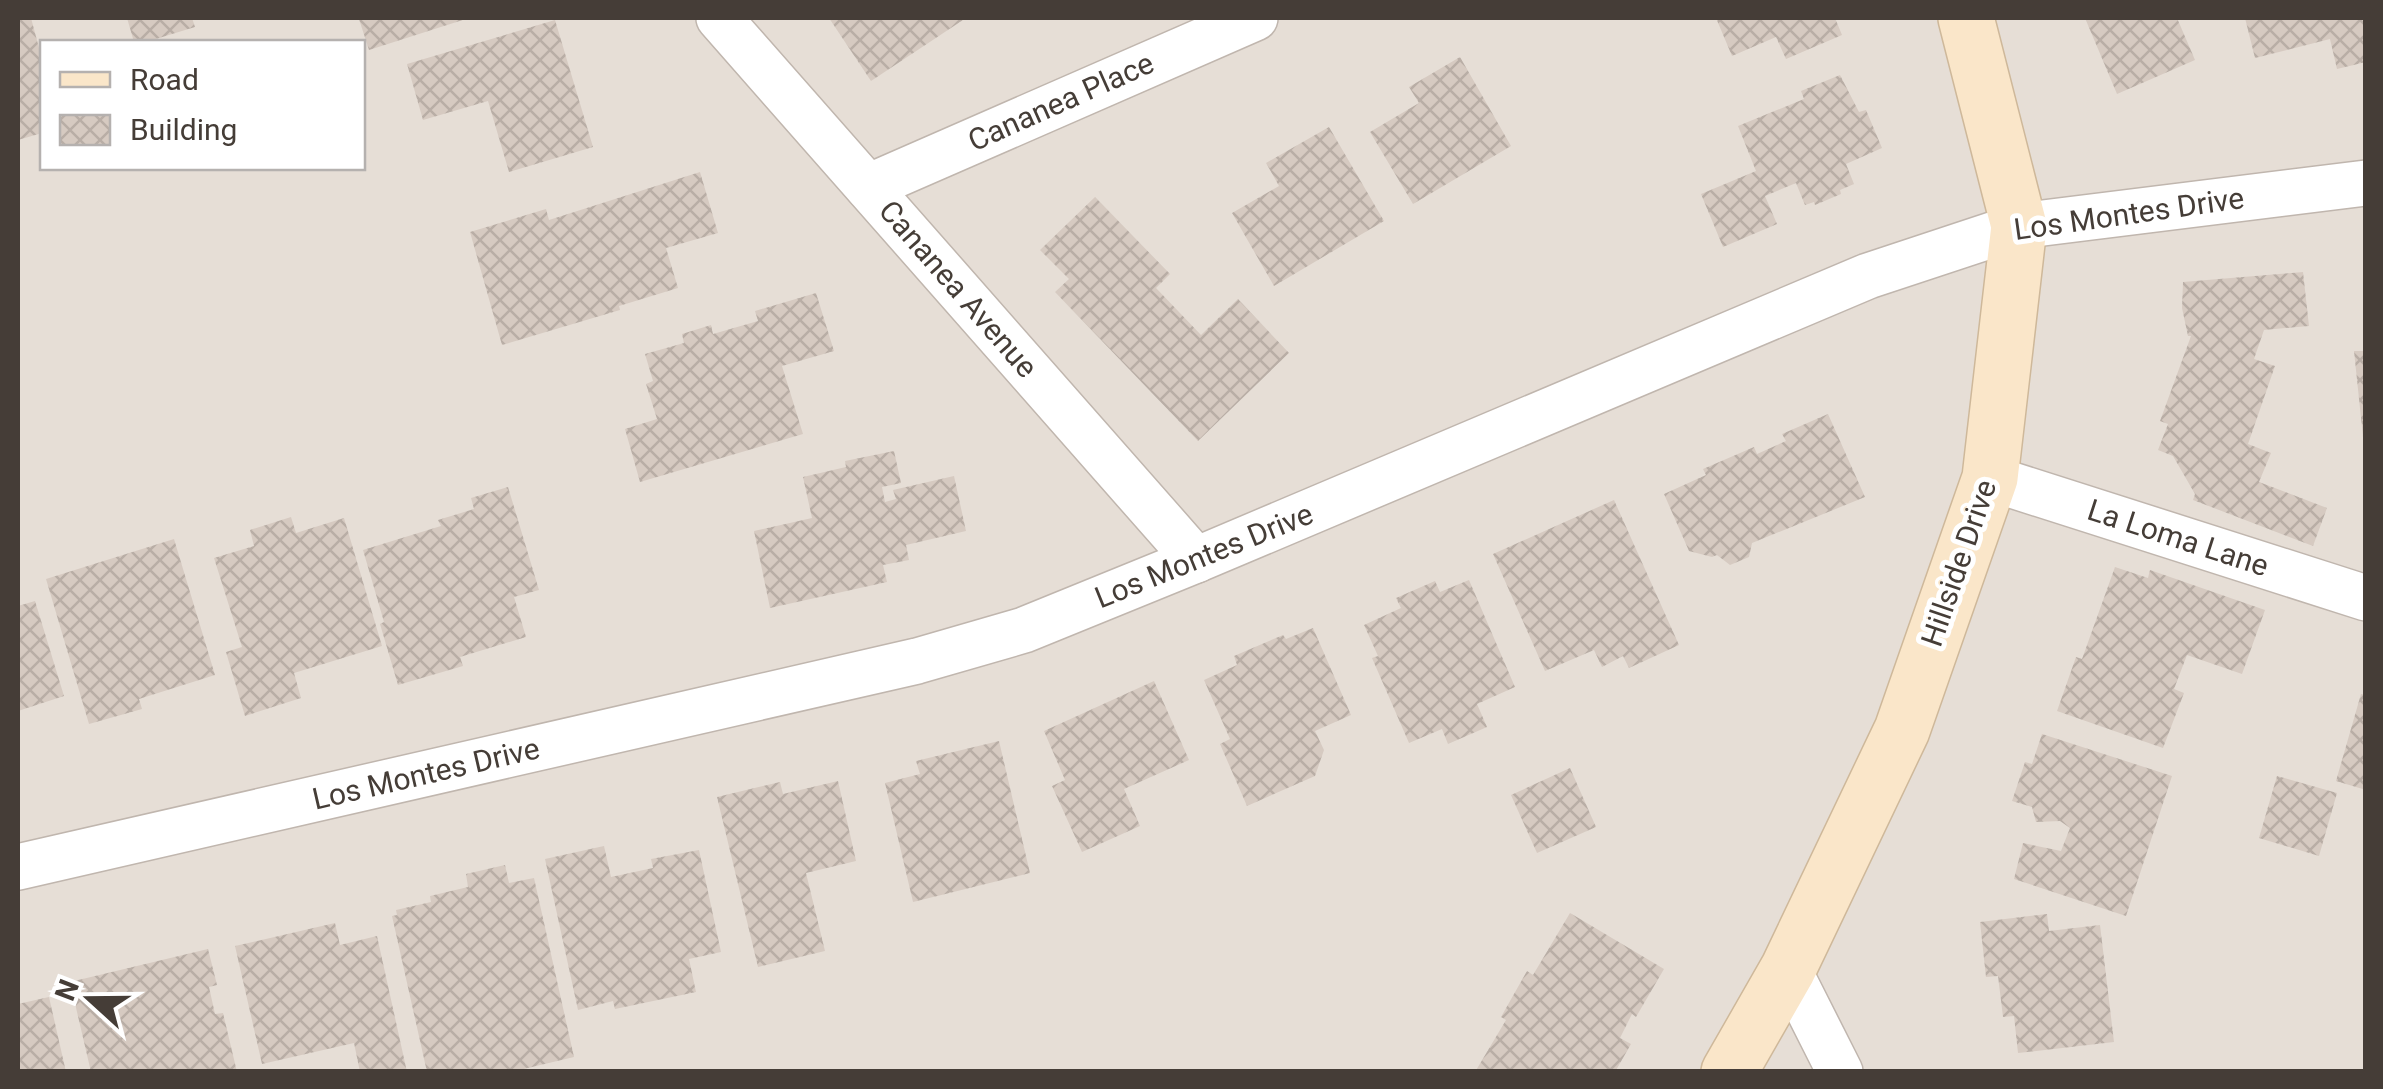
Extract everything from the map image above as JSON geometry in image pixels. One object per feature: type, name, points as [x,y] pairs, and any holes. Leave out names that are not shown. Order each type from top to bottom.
[{"type":"main road","name":"Hillside Drive","points":[[1729,1072],[1788,969],[1902,730],[1990,478],[2018,226],[1966,18]]},
{"type":"street","name":"Cananea Avenue","points":[[720,18],[1196,560]]},
{"type":"street","name":"Cananea Place","points":[[868,187],[1255,18]]},
{"type":"street","name":"Los Montes Drive","points":[[18,868],[917,661],[1024,630],[1868,276],[2018,226],[2366,183]]},
{"type":"street","name":"La Loma Lane","points":[[1990,478],[2366,598]]},
{"type":"street","points":[[1788,969],[1840,1072]]},
{"type":"shaded area","points":[[18,18],[2365,18],[2365,1071],[18,1071]]},
{"type":"building","points":[[18,18],[31,18],[40,52],[40,134],[18,140]]},
{"type":"building","points":[[127,18],[192,18],[195,27],[153,40],[133,40]]},
{"type":"building","points":[[469,18],[369,50],[359,19]]},
{"type":"building","points":[[829,18],[966,18],[871,81]]},
{"type":"building","points":[[1716,18],[1835,18],[1842,35],[1786,59],[1776,37],[1732,56]]},
{"type":"building","points":[[2085,18],[2177,18],[2195,60],[2117,94]]},
{"type":"building","points":[[2245,18],[2366,18],[2366,62],[2337,69],[2330,39],[2255,58]]},
{"type":"building","points":[[555,20],[593,147],[509,172],[488,101],[423,120],[407,64]]},
{"type":"building","points":[[1460,57],[1511,146],[1413,204],[1370,132],[1419,103],[1409,87]]},
{"type":"building","points":[[1840,75],[1859,112],[1866,110],[1882,148],[1846,164],[1854,184],[1815,205],[1805,205],[1796,183],[1765,196],[1777,224],[1723,247],[1701,194],[1756,171],[1738,126],[1804,99],[1801,91]]},
{"type":"building","points":[[1329,127],[1384,221],[1274,286],[1232,213],[1279,186],[1266,163]]},
{"type":"building","points":[[700,172],[718,233],[666,248],[678,288],[619,306],[620,310],[502,345],[470,232],[546,209],[549,220]]},
{"type":"building","points":[[1095,197],[1170,274],[1156,288],[1201,335],[1238,299],[1289,353],[1198,441],[1055,292],[1069,279],[1040,250]]},
{"type":"building","points":[[2303,272],[2309,326],[2264,330],[2254,359],[2275,366],[2248,444],[2271,453],[2259,482],[2327,508],[2313,546],[2193,500],[2195,494],[2173,456],[2158,450],[2168,424],[2160,421],[2191,336],[2182,308],[2183,282]]},
{"type":"building","points":[[816,293],[834,351],[782,366],[803,434],[640,482],[625,429],[657,419],[646,384],[653,381],[645,354],[684,343],[682,334],[711,325],[713,334],[758,321],[755,311]]},
{"type":"building","points":[[2354,351],[2366,351],[2366,437],[2363,437]]},
{"type":"building","points":[[1828,414],[1865,497],[1752,543],[1749,557],[1730,565],[1717,555],[1689,551],[1664,494],[1706,475],[1703,469],[1754,447],[1757,454],[1786,441],[1782,434]]},
{"type":"building","points":[[894,451],[901,483],[882,487],[885,502],[896,499],[893,490],[954,476],[966,531],[906,545],[909,560],[883,565],[887,582],[770,608],[754,531],[812,518],[803,477],[846,467],[845,461]]},
{"type":"building","points":[[508,487],[539,590],[514,597],[526,637],[460,657],[463,666],[398,685],[363,550],[441,526],[438,520],[474,509],[471,498]]},
{"type":"building","points":[[1614,500],[1679,645],[1629,668],[1623,656],[1602,667],[1594,650],[1545,671],[1493,554]]},
{"type":"building","points":[[291,517],[296,533],[344,518],[382,646],[294,673],[301,698],[245,716],[226,652],[242,647],[214,558],[254,546],[250,530]]},
{"type":"building","points":[[174,539],[215,675],[139,699],[142,709],[89,724],[46,579]]},
{"type":"building","points":[[2115,567],[2148,578],[2150,570],[2265,610],[2242,674],[2187,655],[2174,689],[2184,693],[2163,748],[2057,711],[2076,657],[2082,659]]},
{"type":"building","points":[[1469,580],[1515,687],[1477,704],[1487,727],[1448,744],[1442,729],[1409,743],[1372,658],[1378,656],[1364,625],[1401,608],[1396,598],[1435,581],[1440,592]]},
{"type":"building","points":[[35,601],[64,696],[18,711],[18,606]]},
{"type":"building","points":[[1313,628],[1351,715],[1315,731],[1324,750],[1315,776],[1247,806],[1220,744],[1230,739],[1204,680],[1237,665],[1234,656],[1283,635],[1286,639]]},
{"type":"building","points":[[1154,681],[1189,760],[1124,789],[1140,826],[1082,852],[1052,786],[1065,780],[1044,731]]},
{"type":"building","points":[[2361,694],[2366,695],[2366,790],[2336,781]]},
{"type":"building","points":[[2042,734],[2172,776],[2126,916],[2014,879],[2023,843],[2061,851],[2070,828],[2060,821],[2036,822],[2032,807],[2012,801],[2025,762],[2032,764]]},
{"type":"building","points":[[999,741],[1030,873],[913,902],[885,783],[920,774],[916,761]]},
{"type":"building","points":[[1570,768],[1596,827],[1537,853],[1511,795]]},
{"type":"building","points":[[2277,776],[2337,793],[2319,856],[2259,838]]},
{"type":"building","points":[[838,781],[856,861],[806,873],[825,951],[758,967],[717,797],[780,782],[783,794]]},
{"type":"building","points":[[604,846],[611,877],[653,868],[651,859],[699,850],[721,952],[689,959],[696,992],[615,1009],[613,1001],[578,1010],[545,859]]},
{"type":"building","points":[[505,865],[509,883],[534,878],[574,1057],[511,1072],[427,1072],[392,916],[397,915],[396,910],[431,902],[430,896],[468,887],[466,874]]},
{"type":"building","points":[[1570,913],[1664,969],[1620,1038],[1631,1044],[1615,1072],[1475,1072],[1506,1020],[1501,1017],[1527,971],[1533,975]]},
{"type":"building","points":[[2047,914],[2049,931],[2100,925],[2114,1042],[2018,1053],[2014,1016],[2003,1017],[1998,976],[1986,977],[1980,922]]},
{"type":"building","points":[[335,923],[340,945],[377,936],[407,1072],[360,1072],[354,1043],[262,1064],[235,946]]},
{"type":"building","points":[[208,949],[217,985],[209,987],[215,1014],[223,1013],[237,1072],[91,1072],[70,982]]},
{"type":"building","points":[[49,997],[66,1072],[18,1072],[18,1004]]}]
